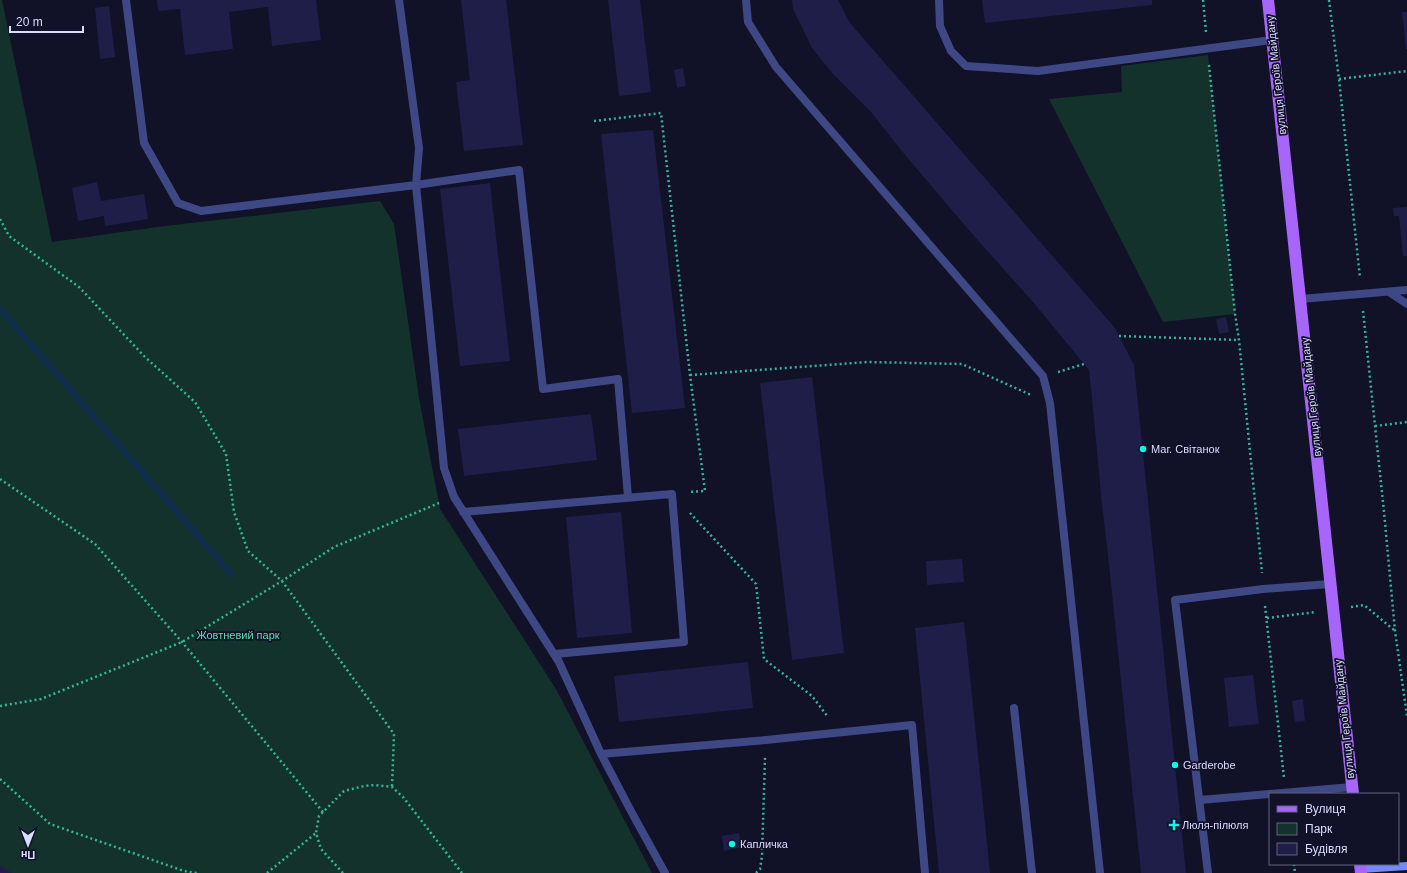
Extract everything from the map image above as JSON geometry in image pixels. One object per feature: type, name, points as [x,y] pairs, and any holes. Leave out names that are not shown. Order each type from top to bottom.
[{"type":"main road","name":"вулиця Героїв Майдану","points":[[1268,0],[1301,299],[1352,790]]},
{"type":"street","points":[[1361,869],[1407,866]]},
{"type":"lane","points":[[126,0],[144,143],[178,202],[201,211],[416,185],[519,170],[543,389],[618,379],[628,497]]},
{"type":"lane","points":[[399,0],[419,148],[416,185],[444,468],[454,497],[462,512],[555,654],[601,754],[665,873]]},
{"type":"lane","points":[[746,0],[748,22],[776,67],[1044,376],[1050,403],[1100,873]]},
{"type":"lane","points":[[939,0],[940,26],[951,51],[966,66],[1038,71],[1272,40]]},
{"type":"lane","points":[[1301,299],[1407,290]]},
{"type":"lane","points":[[1388,292],[1407,304]]},
{"type":"lane","points":[[462,512],[672,494],[684,642],[555,654]]},
{"type":"lane","points":[[1208,873],[1175,600],[1263,589],[1330,584]]},
{"type":"lane","points":[[1014,708],[1032,873]]},
{"type":"lane","points":[[601,754],[766,740],[912,725],[925,873]]},
{"type":"lane","points":[[1276,793],[1352,790]]},
{"type":"lane","points":[[1200,800],[1269,794]]},
{"type":"path","points":[[1203,0],[1285,792]]},
{"type":"path","points":[[1329,0],[1339,79],[1395,631],[1407,716]]},
{"type":"path","points":[[1339,79],[1407,71]]},
{"type":"path","points":[[594,121],[661,113],[690,375],[706,491],[672,494]]},
{"type":"path","points":[[0,219],[9,236],[79,287],[145,357],[195,402],[226,454],[234,512],[248,551],[282,581],[394,734],[392,787]]},
{"type":"path","points":[[1120,336],[1239,340]]},
{"type":"path","points":[[690,375],[868,362],[962,364],[1050,403]]},
{"type":"path","points":[[1044,376],[1084,364]]},
{"type":"path","points":[[1375,426],[1407,422]]},
{"type":"path","points":[[0,479],[95,544],[182,642],[323,812]]},
{"type":"path","points":[[672,494],[756,584],[764,659],[812,696],[840,733]]},
{"type":"path","points":[[0,706],[42,699],[182,642],[282,581],[334,547],[454,497]]},
{"type":"path","points":[[756,873],[760,868],[762,856],[766,740]]},
{"type":"path","points":[[0,779],[50,824],[184,870],[197,873]]},
{"type":"path","points":[[343,873],[321,849],[316,833],[319,816],[344,791],[375,785],[392,787],[403,797],[462,873]]},
{"type":"path","points":[[267,873],[316,833]]},
{"type":"green space","name":"Жовтневий парк","points":[[0,0],[2,0],[52,242],[157,227],[380,201],[394,224],[419,398],[440,509],[556,689],[652,873],[0,873]]},
{"type":"green space","points":[[1208,55],[1235,314],[1163,322],[1049,99],[1122,92],[1121,66]]},
{"type":"building","points":[[157,0],[316,0],[321,40],[272,46],[268,7],[229,12],[233,49],[185,55],[180,9],[158,11]]},
{"type":"building","points":[[461,0],[506,0],[523,145],[464,151],[456,82],[470,80]]},
{"type":"building","points":[[608,0],[640,0],[651,92],[619,96]]},
{"type":"building","points":[[792,0],[838,0],[850,23],[1115,328],[1134,365],[1186,873],[1141,873],[1089,370],[1033,302],[967,228],[901,150],[871,112],[833,74],[812,48],[793,9]]},
{"type":"building","points":[[982,0],[1152,0],[1152,5],[985,23]]},
{"type":"building","points":[[109,6],[115,57],[100,59],[95,8]]},
{"type":"building","points":[[1402,12],[1407,12],[1407,49],[1406,49]]},
{"type":"building","points":[[683,68],[686,86],[677,88],[674,70]]},
{"type":"building","points":[[653,130],[685,408],[632,413],[601,134]]},
{"type":"building","points":[[97,182],[101,201],[144,194],[148,219],[105,226],[104,216],[78,221],[72,188]]},
{"type":"building","points":[[490,183],[510,361],[460,366],[440,189]]},
{"type":"building","points":[[1407,207],[1407,256],[1403,256],[1399,216],[1394,216],[1393,208]]},
{"type":"building","points":[[1226,317],[1229,332],[1219,334],[1216,319]]},
{"type":"building","points":[[812,377],[844,653],[792,660],[760,383]]},
{"type":"building","points":[[591,414],[597,460],[464,476],[458,429]]},
{"type":"building","points":[[621,512],[632,633],[577,638],[566,517]]},
{"type":"building","points":[[962,559],[964,582],[927,585],[926,561]]},
{"type":"building","points":[[964,622],[990,873],[939,873],[915,628]]},
{"type":"building","points":[[748,662],[753,708],[619,722],[614,676]]},
{"type":"building","points":[[1253,675],[1259,724],[1229,727],[1224,678]]},
{"type":"building","points":[[1303,699],[1305,721],[1295,722],[1292,701]]},
{"type":"building","name":"Капличка","points":[[739,833],[742,847],[724,851],[722,836]]},
{"type":"building","points":[[0,865],[12,873],[0,873]]},
{"type":"waterway","points":[[0,309],[231,574]]},
{"type":"place","name":"Маг. Світанок","points":[[1143,449]]},
{"type":"place","name":"Garderobe","points":[[1175,765]]},
{"type":"place","name":"Люля-пілюля","points":[[1174,825]]},
{"type":"place","name":"Капличка","points":[[732,844]]}]
